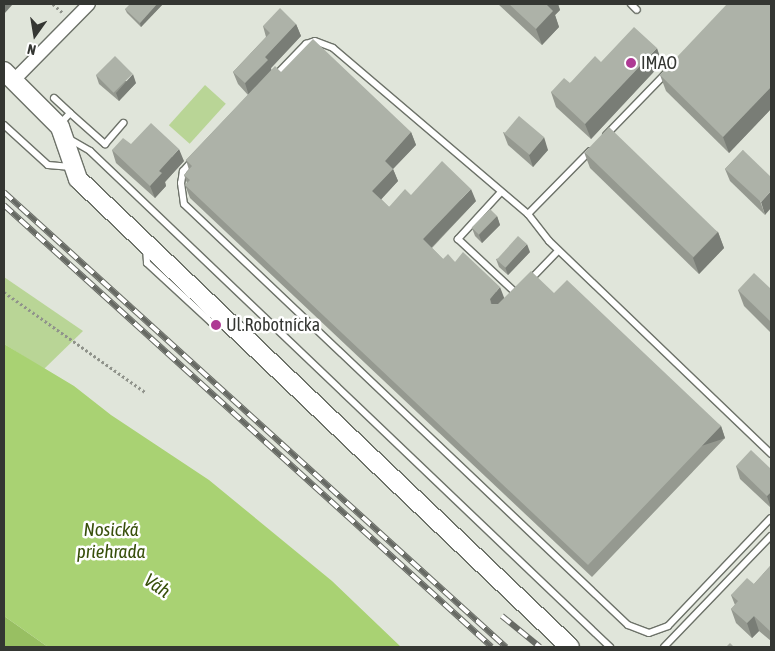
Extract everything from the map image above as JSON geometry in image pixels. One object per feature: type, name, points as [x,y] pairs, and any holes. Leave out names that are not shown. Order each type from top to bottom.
[{"type":"street","points":[[89,4],[9,76],[64,125],[71,167],[78,179],[146,248],[570,647]]},
{"type":"lane","points":[[631,4],[637,10]]},
{"type":"lane","points":[[272,79],[306,44],[315,41],[333,48],[528,214],[558,251],[771,454]]},
{"type":"lane","points":[[602,138],[676,64]]},
{"type":"lane","points":[[54,98],[64,125],[90,151],[610,647]]},
{"type":"lane","points":[[64,125],[105,144],[123,123]]},
{"type":"lane","points":[[4,126],[48,165],[71,167]]},
{"type":"lane","points":[[528,214],[596,145]]},
{"type":"lane","points":[[197,156],[183,171],[181,183],[184,204],[628,625],[649,633],[668,626],[771,518]]},
{"type":"lane","points":[[501,192],[458,239],[517,294]]},
{"type":"lane","points":[[511,301],[558,251]]},
{"type":"lane","points":[[664,647],[771,536]]},
{"type":"path","points":[[53,4],[65,15]]},
{"type":"path","points":[[4,292],[145,392]]},
{"type":"shaded area","points":[[205,85],[226,104],[190,144],[169,125]]},
{"type":"shaded area","points":[[4,277],[83,331],[44,369],[4,344]]},
{"type":"shaded area","points":[[4,616],[48,647],[4,647]]},
{"type":"water","name":"Nosická priehrada","points":[[4,344],[74,386],[111,415],[209,480],[332,581],[401,647],[48,647],[4,616]]},
{"type":"building","points":[[130,4],[157,4],[140,23],[125,9]]},
{"type":"building","points":[[509,4],[546,4],[553,11],[536,29]]},
{"type":"building","points":[[727,4],[771,4],[771,87],[723,137],[660,75]]},
{"type":"building","points":[[280,8],[296,24],[265,57],[268,60],[245,83],[233,72],[270,33],[263,26]]},
{"type":"building","points":[[634,27],[657,48],[585,124],[551,92],[564,78],[570,83],[595,56],[601,62]]},
{"type":"building","points":[[313,39],[411,132],[385,161],[393,169],[372,191],[389,207],[405,189],[411,195],[442,161],[471,189],[423,239],[443,259],[448,254],[455,262],[463,252],[500,287],[490,299],[491,304],[498,304],[531,271],[554,293],[567,280],[721,426],[588,565],[185,185],[190,180],[184,175],[192,166],[186,160],[275,66],[281,72]]},
{"type":"building","points":[[115,56],[133,74],[114,93],[96,75]]},
{"type":"building","points":[[519,116],[544,137],[529,155],[504,134]]},
{"type":"building","points":[[151,123],[179,149],[159,171],[162,173],[150,186],[112,150],[123,138],[131,144]]},
{"type":"building","points":[[609,127],[718,232],[693,257],[585,152]]},
{"type":"building","points":[[743,150],[771,177],[771,191],[761,202],[725,169]]},
{"type":"building","points":[[490,209],[497,216],[479,234],[472,227]]},
{"type":"building","points":[[518,236],[527,244],[506,268],[497,260]]},
{"type":"building","points":[[754,273],[771,289],[771,322],[738,290]]},
{"type":"building","points":[[751,450],[771,469],[771,492],[767,496],[736,466]]},
{"type":"building","points":[[771,565],[771,632],[754,616],[747,623],[731,609],[738,601],[731,595],[747,578],[754,584]]},
{"type":"building","points":[[730,643],[734,647],[726,647]]},
{"type":"railway","points":[[4,192],[506,647]]},
{"type":"railway","points":[[4,205],[492,647]]},
{"type":"railway","points":[[502,616],[540,647]]},
{"type":"place","name":"IMAO","points":[[631,63]]},
{"type":"place","name":"Ul.Robotnícka","points":[[216,325]]},
{"type":"water label","name":"Váh","points":[[157,586]]}]
